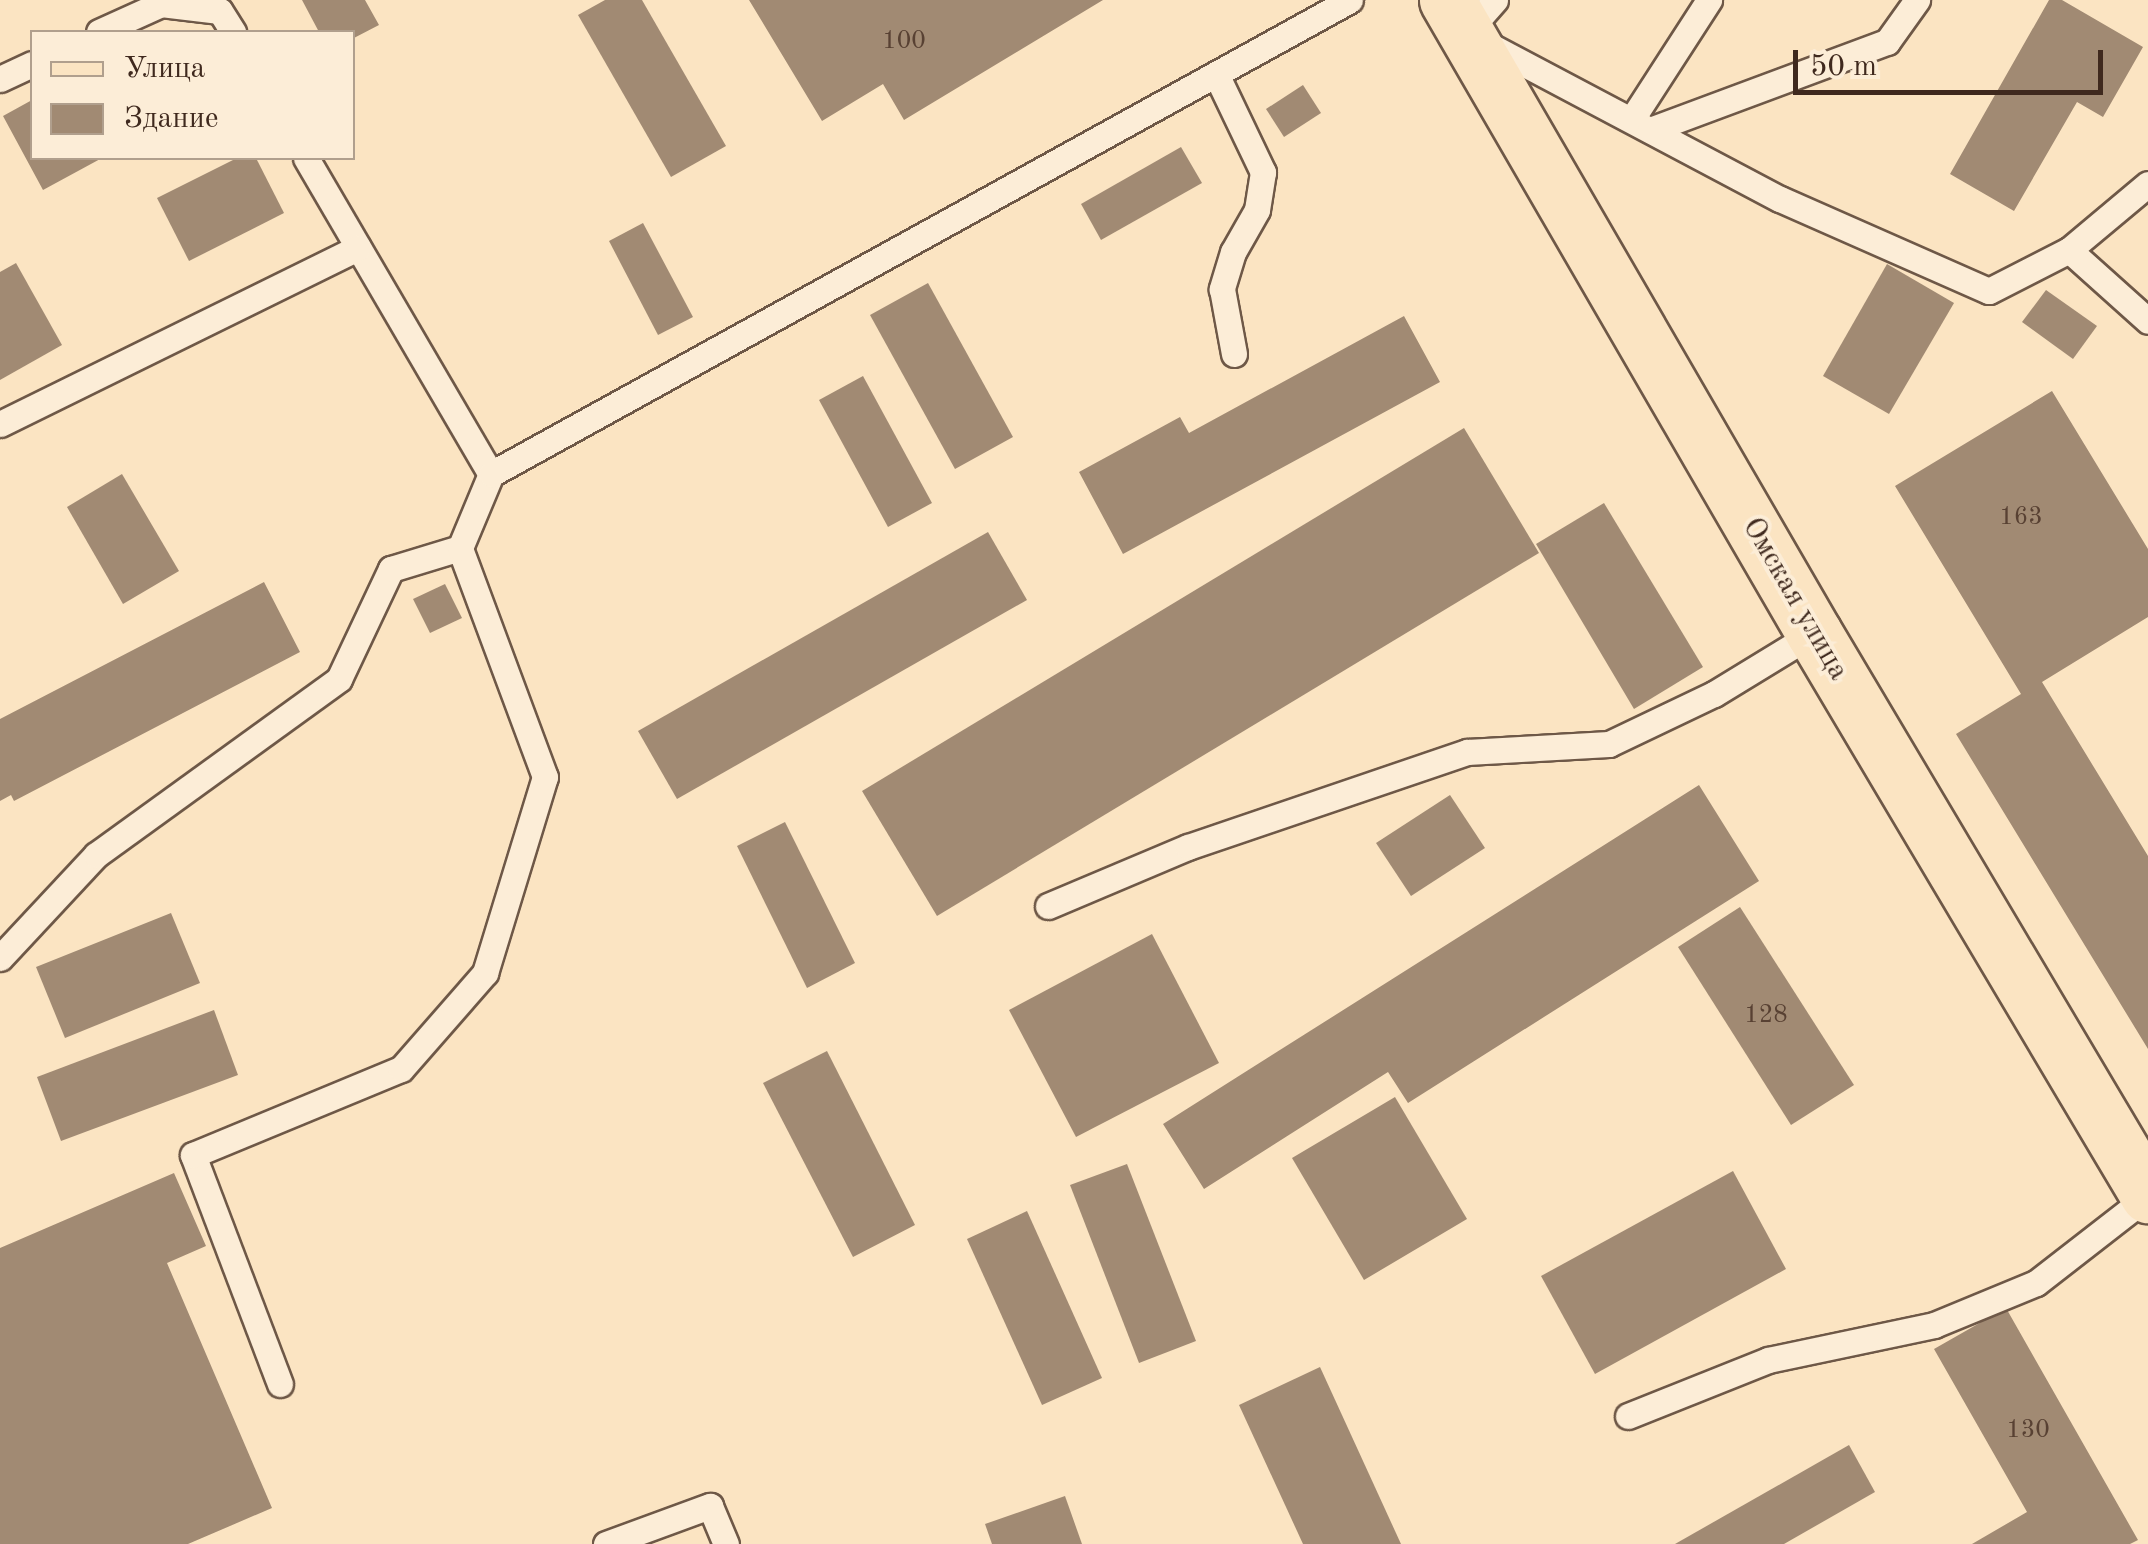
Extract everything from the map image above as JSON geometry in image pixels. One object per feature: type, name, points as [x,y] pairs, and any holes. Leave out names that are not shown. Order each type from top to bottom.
[{"type":"main road","name":"Омская улица","points":[[1469,11],[1814,633],[2148,1196]]},
{"type":"lane","points":[[280,1384],[193,1155],[401,1069],[485,972],[545,776],[460,548],[490,474],[1350,0]]},
{"type":"lane","points":[[1641,125],[1709,0]]},
{"type":"lane","points":[[1641,125],[1887,42],[1917,0]]},
{"type":"lane","points":[[104,30],[162,4],[220,11],[232,30]]},
{"type":"lane","points":[[1469,11],[1641,125],[1780,199],[1988,291],[2069,250],[2148,184]]},
{"type":"lane","points":[[0,79],[30,65]]},
{"type":"lane","points":[[1216,74],[1263,172],[1256,210],[1233,252],[1222,289],[1234,354]]},
{"type":"lane","points":[[307,160],[490,474]]},
{"type":"lane","points":[[0,424],[358,248]]},
{"type":"lane","points":[[2069,250],[2148,322]]},
{"type":"lane","points":[[0,958],[96,855],[339,679],[391,569],[460,548]]},
{"type":"lane","points":[[1048,906],[1188,848],[1467,752],[1609,744],[1714,694],[1814,633]]},
{"type":"lane","points":[[1628,1416],[1768,1360],[1934,1325],[2036,1283],[2148,1196]]},
{"type":"lane","points":[[606,1544],[710,1506],[726,1544]]},
{"type":"building","points":[[302,0],[365,0],[379,25],[355,37],[355,30],[318,30]]},
{"type":"building","points":[[605,0],[642,0],[726,146],[671,177],[578,15]]},
{"type":"building","points":[[749,0],[1103,0],[904,120],[883,84],[822,121]]},
{"type":"building","points":[[2049,0],[2062,0],[2143,47],[2103,117],[2077,102],[2014,211],[1950,174]]},
{"type":"building","points":[[1303,85],[1321,113],[1284,137],[1266,109]]},
{"type":"building","points":[[30,101],[30,160],[98,160],[43,190],[3,116]]},
{"type":"building","points":[[1181,147],[1202,183],[1101,240],[1081,204]]},
{"type":"building","points":[[233,160],[257,160],[284,213],[189,261],[157,198]]},
{"type":"building","points":[[643,223],[693,317],[658,335],[609,241]]},
{"type":"building","points":[[16,263],[62,345],[0,380],[0,272]]},
{"type":"building","points":[[1887,264],[1954,303],[1889,414],[1823,376]]},
{"type":"building","points":[[928,283],[1013,437],[955,469],[870,315]]},
{"type":"building","points":[[2046,290],[2097,326],[2073,359],[2022,322]]},
{"type":"building","points":[[1404,316],[1440,382],[1123,554],[1079,472],[1180,417],[1189,433]]},
{"type":"building","points":[[863,376],[932,503],[888,527],[819,400]]},
{"type":"building","points":[[2052,391],[2148,549],[2148,617],[2042,682],[2148,856],[2148,1049],[1956,734],[2021,694],[1895,486]]},
{"type":"building","points":[[1464,428],[1539,553],[937,916],[862,791]]},
{"type":"building","points":[[122,474],[179,571],[123,604],[67,507]]},
{"type":"building","points":[[1604,503],[1703,667],[1634,709],[1536,544]]},
{"type":"building","points":[[988,532],[1027,600],[677,799],[638,731]]},
{"type":"building","points":[[264,582],[300,652],[14,801],[11,795],[0,801],[0,719]]},
{"type":"building","points":[[445,584],[462,618],[430,633],[413,599]]},
{"type":"building","points":[[1699,785],[1759,881],[1408,1103],[1388,1072],[1204,1189],[1163,1124]]},
{"type":"building","points":[[1450,795],[1485,848],[1411,896],[1376,843]]},
{"type":"building","points":[[785,822],[855,963],[807,988],[737,846]]},
{"type":"building","points":[[1740,907],[1854,1085],[1791,1125],[1678,947]]},
{"type":"building","points":[[171,913],[200,983],[65,1038],[36,967]]},
{"type":"building","points":[[1152,934],[1219,1063],[1076,1137],[1009,1010]]},
{"type":"building","points":[[214,1010],[238,1075],[61,1141],[37,1077]]},
{"type":"building","points":[[827,1051],[915,1225],[853,1257],[763,1083]]},
{"type":"building","points":[[1395,1097],[1467,1219],[1364,1280],[1292,1158]]},
{"type":"building","points":[[1127,1164],[1196,1341],[1139,1363],[1070,1185]]},
{"type":"building","points":[[1733,1171],[1786,1269],[1595,1374],[1541,1276]]},
{"type":"building","points":[[174,1173],[206,1246],[167,1263],[272,1508],[188,1544],[0,1544],[0,1248]]},
{"type":"building","points":[[1027,1211],[1102,1378],[1042,1405],[967,1239]]},
{"type":"building","points":[[2006,1308],[2138,1540],[2130,1544],[1972,1544],[2027,1512],[1934,1349]]},
{"type":"building","points":[[1320,1367],[1401,1544],[1303,1544],[1239,1405]]},
{"type":"building","points":[[1849,1445],[1875,1492],[1784,1544],[1675,1544]]},
{"type":"building","points":[[1065,1496],[1082,1544],[992,1544],[985,1524]]}]
